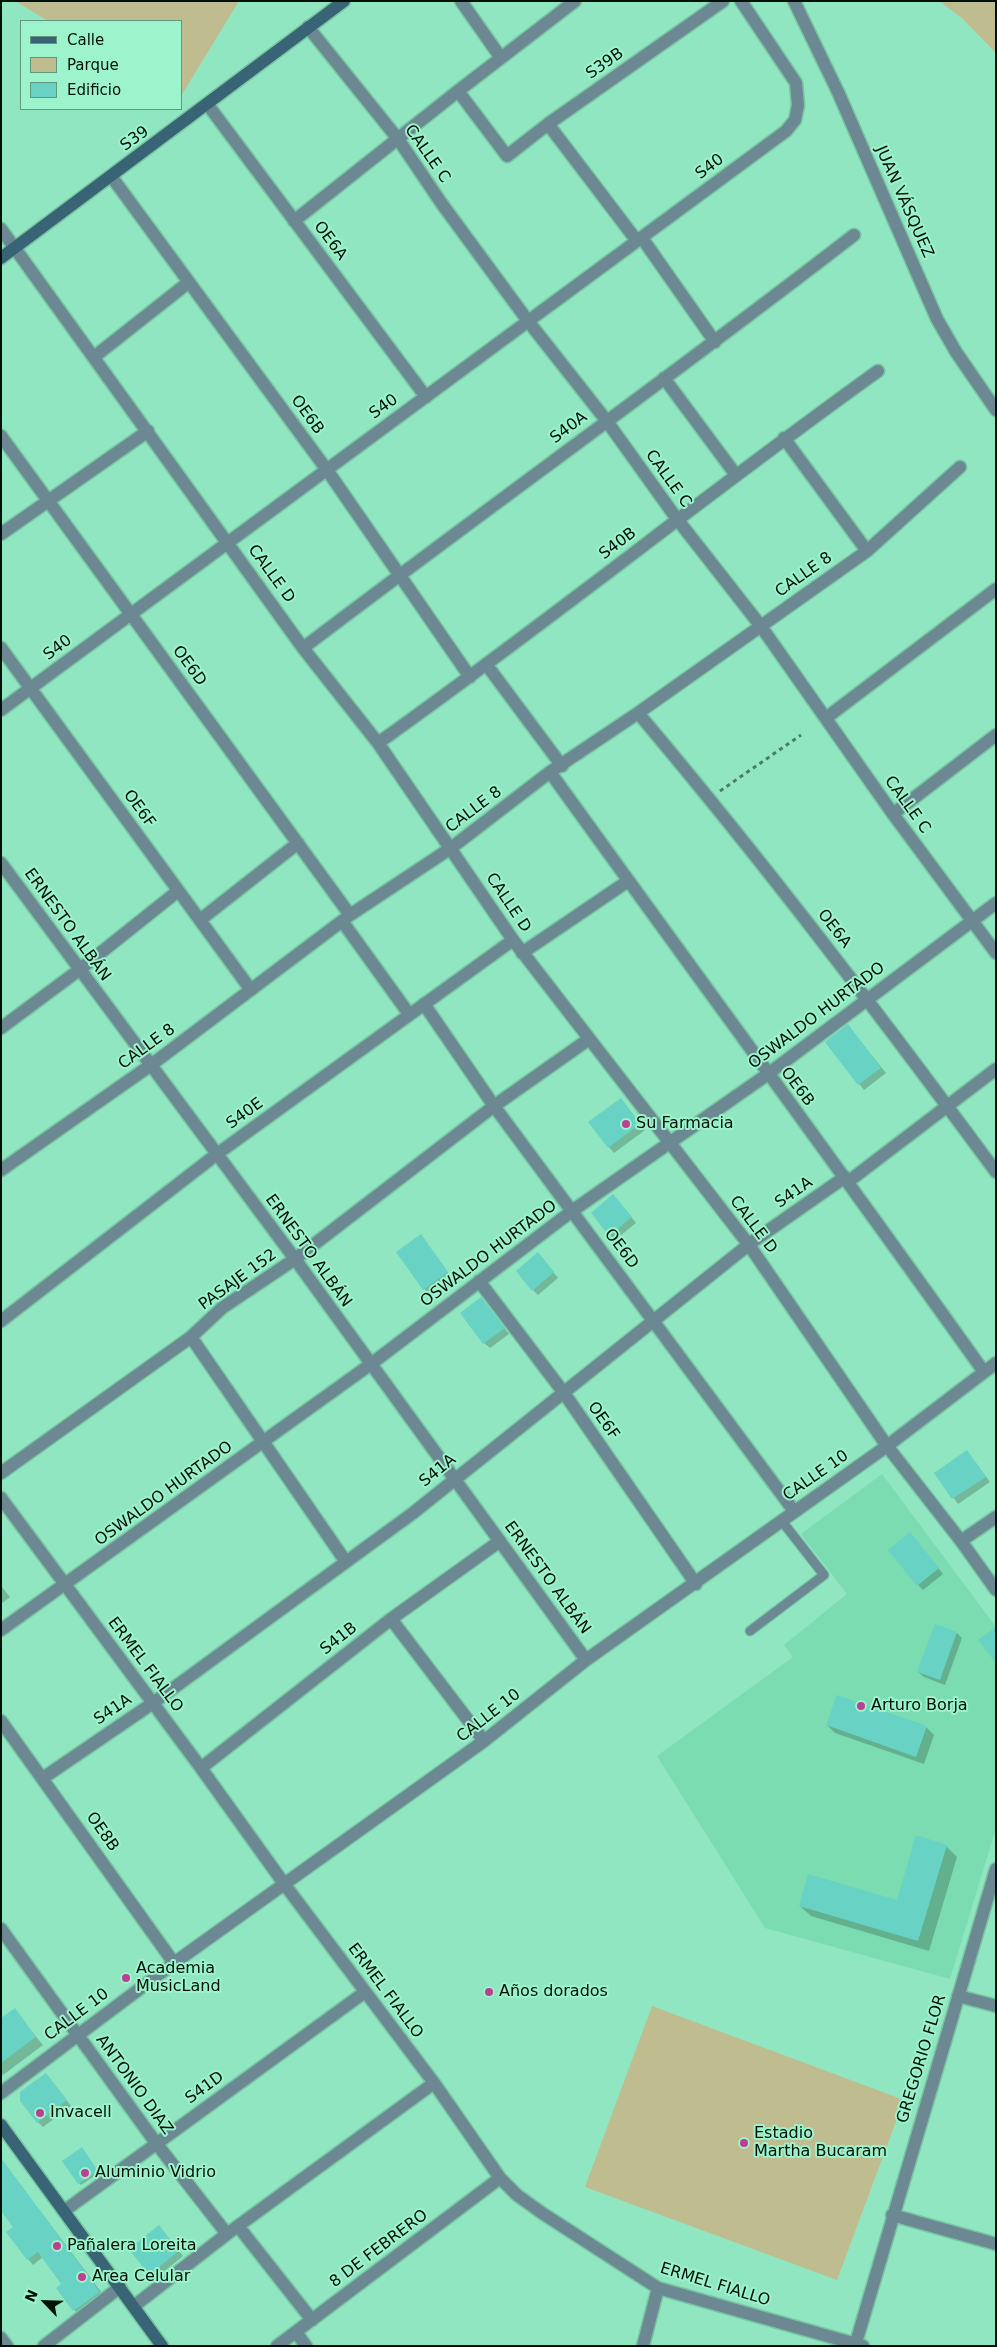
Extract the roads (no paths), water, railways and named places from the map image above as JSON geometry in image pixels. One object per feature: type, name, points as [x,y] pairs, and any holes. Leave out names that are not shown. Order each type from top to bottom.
[{"type":"street","name":"S39","points":[[1,258],[208,105],[344,1]]},
{"type":"street","points":[[461,1],[501,58]]},
{"type":"street","points":[[294,221],[575,1]]},
{"type":"street","name":"S39B","points":[[458,91],[507,156],[548,124],[723,1]]},
{"type":"street","name":"S40","points":[[1,710],[786,131],[795,120],[798,105],[796,83],[740,1]]},
{"type":"street","name":"JUAN VÁSQUEZ","points":[[794,1],[838,92],[937,319],[961,359],[996,410]]},
{"type":"street","name":"CALLE C","points":[[308,27],[398,139],[442,204],[528,321],[606,420],[677,519],[760,625],[893,814],[996,953]]},
{"type":"street","name":"OE6A","points":[[208,105],[426,397]]},
{"type":"street","points":[[548,124],[639,240],[715,342]]},
{"type":"street","name":"OE6B","points":[[112,176],[326,470],[470,677]]},
{"type":"street","name":"CALLE D","points":[[1,228],[303,648],[378,743],[522,953],[749,1245],[888,1446],[996,1590]]},
{"type":"street","name":"S40A","points":[[303,648],[606,420],[715,342],[854,236]]},
{"type":"street","points":[[94,357],[189,282]]},
{"type":"street","name":"S40B","points":[[378,743],[470,677],[784,438],[878,371]]},
{"type":"street","points":[[664,378],[736,475]]},
{"type":"street","points":[[1,534],[148,431]]},
{"type":"street","name":"OE6D","points":[[1,436],[298,844],[409,1014]]},
{"type":"street","points":[[784,438],[867,551]]},
{"type":"street","name":"CALLE 8","points":[[1,1170],[151,1065],[346,918],[451,848],[550,772],[562,766],[867,551],[960,467]]},
{"type":"street","points":[[826,718],[996,589]]},
{"type":"street","name":"OE6F","points":[[1,648],[251,990]]},
{"type":"street","points":[[486,664],[562,766]]},
{"type":"street","name":"OE6A","points":[[638,713],[710,798],[867,998],[996,1172]]},
{"type":"street","points":[[893,814],[996,735]]},
{"type":"street","name":"OE6B","points":[[550,772],[768,1074],[847,1179],[984,1372]]},
{"type":"street","points":[[200,920],[298,844]]},
{"type":"street","name":"ERNESTO ALBÁN","points":[[2,866],[295,1259],[586,1660]]},
{"type":"street","points":[[522,953],[628,880]]},
{"type":"street","points":[[1,1028],[79,970],[178,891]]},
{"type":"street","name":"OSWALDO HURTADO","points":[[1,1630],[371,1364],[572,1211],[768,1074],[996,903]]},
{"type":"street","name":"S40E","points":[[1,1321],[217,1154],[513,940]]},
{"type":"street","name":"OE6D","points":[[424,1004],[494,1106],[794,1511]]},
{"type":"street","name":"PASAJE 152","points":[[1,1473],[191,1337],[222,1308],[295,1259],[494,1106],[589,1039]]},
{"type":"street","name":"S41A","points":[[43,1778],[152,1703],[413,1513],[453,1479],[749,1245],[847,1179],[996,1069]]},
{"type":"street","name":"OE6F","points":[[479,1281],[564,1393],[696,1584]]},
{"type":"street","points":[[191,1337],[346,1562]]},
{"type":"street","name":"CALLE 10","points":[[1,2093],[174,1963],[484,1742],[586,1660],[696,1584],[781,1520],[888,1446],[996,1363]]},
{"type":"street","name":"ERMEL FIALLO","points":[[1,1498],[285,1885],[434,2083],[500,2178],[517,2195],[658,2288],[858,2345]]},
{"type":"street","points":[[961,1541],[996,1517]]},
{"type":"street","name":"S41B","points":[[201,1768],[391,1619],[500,1541]]},
{"type":"street","points":[[391,1619],[484,1742]]},
{"type":"street","name":"OE8B","points":[[3,1727],[43,1778],[174,1963]]},
{"type":"street","name":"GREGORIO FLOR","points":[[858,2345],[892,2215],[996,1869]]},
{"type":"street","name":"ANTONIO DIAZ","points":[[1,1929],[156,2143],[312,2320]]},
{"type":"street","name":"S41D","points":[[64,2211],[365,1992]]},
{"type":"street","points":[[958,1996],[996,2006]]},
{"type":"street","points":[[134,2306],[233,2230],[434,2083]]},
{"type":"street","points":[[1,2125],[162,2346]]},
{"type":"street","name":"8 DE FEBRERO","points":[[277,2346],[500,2178]]},
{"type":"street","points":[[892,2215],[996,2244]]},
{"type":"street","points":[[44,2346],[120,2287]]},
{"type":"street","points":[[644,2346],[658,2288]]},
{"type":"street","points":[[296,2332],[306,2346]]},
{"type":"street","points":[[1,2338],[7,2346]]},
{"type":"lane","points":[[750,1631],[824,1575],[781,1520]]},
{"type":"place","name":"Su Farmacia","points":[[626,1124]]},
{"type":"place","name":"Arturo Borja","points":[[861,1706]]},
{"type":"place","name":"Academia MusicLand","points":[[126,1978]]},
{"type":"place","name":"Años dorados","points":[[489,1992]]},
{"type":"place","name":"Invacell","points":[[40,2113]]},
{"type":"place","name":"Estadio Martha Bucaram","points":[[744,2143]]},
{"type":"place","name":"Aluminio Vidrio","points":[[85,2173]]},
{"type":"place","name":"Pañalera Loreita","points":[[57,2246]]},
{"type":"place","name":"Area Celular","points":[[82,2277]]}]
